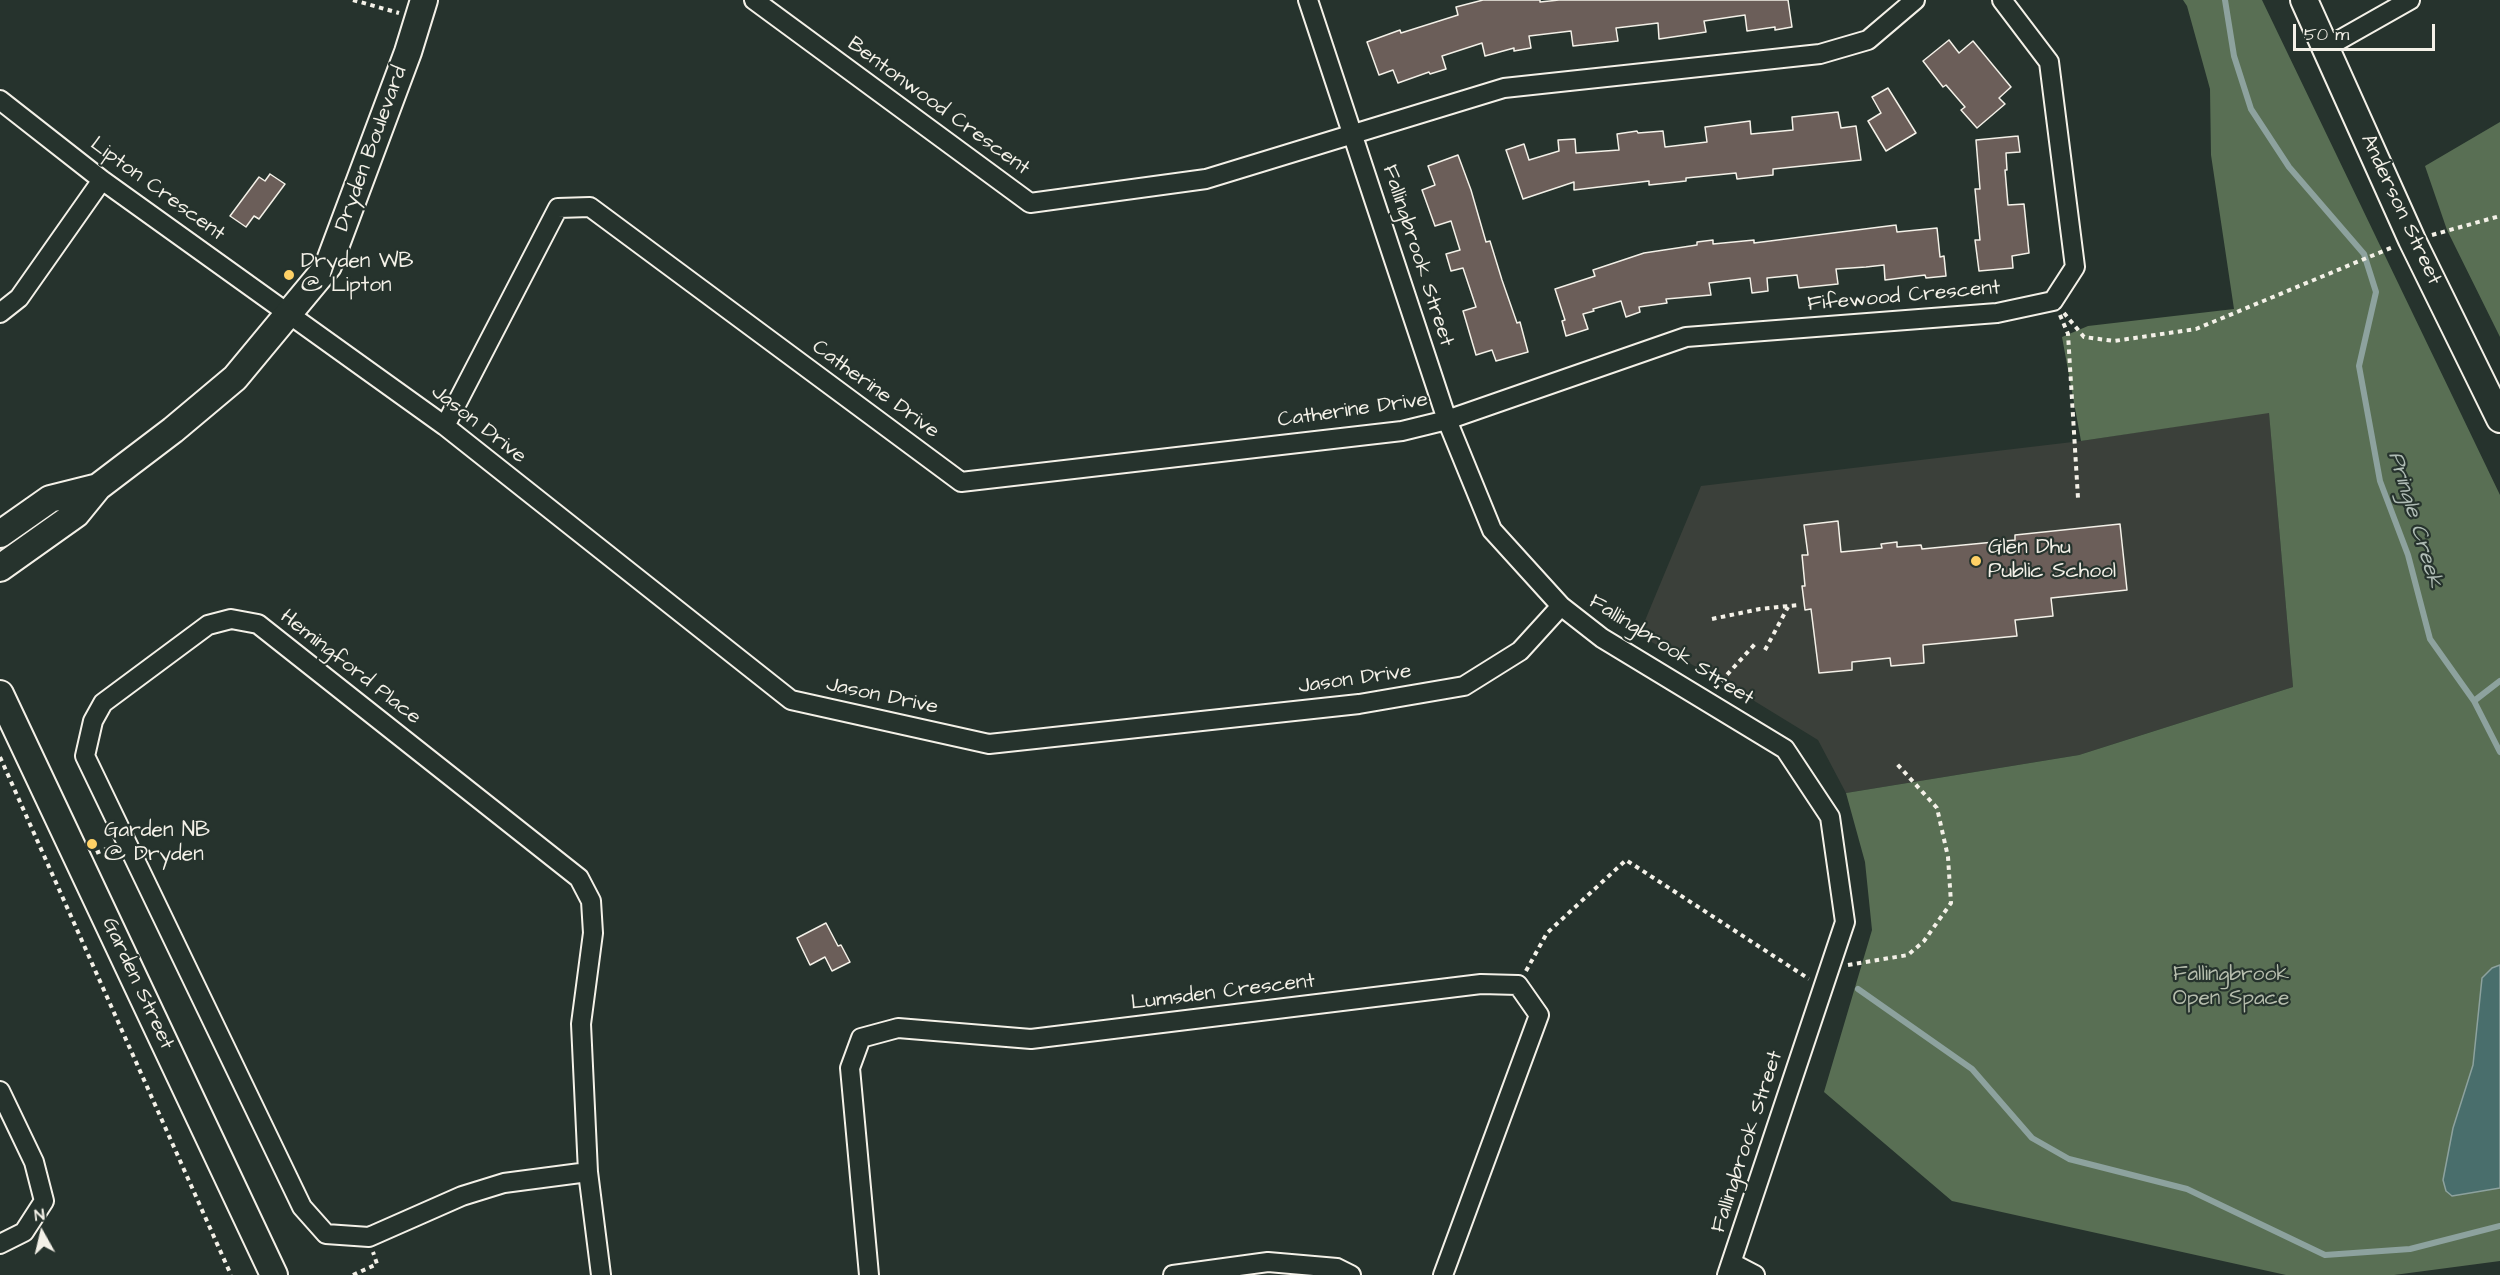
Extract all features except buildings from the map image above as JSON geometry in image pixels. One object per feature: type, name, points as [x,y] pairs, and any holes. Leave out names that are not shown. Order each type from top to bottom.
[{"type":"street","name":"Bentonwood Crescent","points":[[754,0],[1030,203],[1206,179],[1354,134]]},
{"type":"street","name":"Fallingbrook Street","points":[[1308,0],[1447,420],[1492,530],[1561,606],[1602,638],[1785,748],[1830,817],[1845,922],[1729,1269]]},
{"type":"street","points":[[1354,134],[1504,88],[1820,54],[1868,40],[1915,0]]},
{"type":"street","points":[[2002,0],[2049,62],[2075,267],[2053,301]]},
{"type":"street","name":"Anderson Street","points":[[2304,0],[2412,240],[2500,419]]},
{"type":"street","points":[[2327,47],[2410,0]]},
{"type":"street","name":"Dryden Boulevard","points":[[0,568],[76,514],[98,487],[236,378],[291,314],[328,266],[408,52],[421,9]]},
{"type":"street","name":"Lipton Crescent","points":[[0,100],[102,180],[291,314]]},
{"type":"street","points":[[0,313],[19,298],[102,180]]},
{"type":"street","name":"Catherine Drive","points":[[445,426],[558,208],[590,207],[961,482],[1402,431],[1447,420]]},
{"type":"street","name":"Fifewood Crescent","points":[[1447,420],[1686,338],[1997,313],[2053,301]]},
{"type":"street","name":"Jason Drive","points":[[291,314],[445,426],[791,700],[989,744],[1359,704],[1464,686],[1520,651],[1561,606]]},
{"type":"street","name":"Dryden Boulevard","points":[[0,534],[50,499],[98,487]]},
{"type":"street","name":"Hemingford Place","points":[[588,1172],[504,1183],[462,1196],[369,1238],[326,1234],[302,1207],[85,756],[93,721],[103,704],[208,625],[231,619],[258,624],[579,878],[591,901],[593,933],[581,1024],[588,1172],[601,1275]]},
{"type":"street","name":"Garden Street","points":[[0,694],[274,1275]]},
{"type":"street","name":"Lumsden Crescent","points":[[869,1275],[850,1068],[861,1038],[898,1028],[1031,1039],[1480,984],[1518,985]]},
{"type":"street","points":[[1443,1275],[1539,1014],[1518,985]]},
{"type":"street","points":[[0,1091],[34,1162],[44,1201],[24,1232],[0,1244]]},
{"type":"street","points":[[1173,1275],[1268,1262],[1338,1268],[1351,1275]]},
{"type":"street","points":[[1729,1269],[1755,1275]]},
{"type":"path","points":[[353,0],[421,9]]},
{"type":"path","points":[[2053,301],[2084,337],[2114,341],[2196,329],[2329,275],[2379,252],[2412,240],[2500,216]]},
{"type":"path","points":[[2053,301],[2068,334],[2078,498]]},
{"type":"path","points":[[1712,620],[1798,605]]},
{"type":"path","points":[[1765,650],[1788,606]]},
{"type":"path","points":[[1705,700],[1755,644]]},
{"type":"path","points":[[0,757],[231,1275]]},
{"type":"path","points":[[1830,969],[1908,955],[1924,941],[1951,903],[1948,857],[1937,808],[1897,764]]},
{"type":"path","points":[[79,861],[126,841]]},
{"type":"path","points":[[1518,985],[1547,933],[1626,860],[1823,988]]},
{"type":"path","points":[[353,1275],[377,1264],[369,1238]]},
{"type":"shaded area","name":"Glen Dhu Public School","points":[[2269,412],[2293,687],[2079,755],[1846,793],[1818,740],[1725,683],[1639,635],[1701,486],[2081,441]]},
{"type":"green space","name":"Fallingbrook Open Space","points":[[2183,0],[2262,0],[2500,495],[2500,1261],[2394,1275],[2286,1275],[1952,1201],[1824,1092],[1872,930],[1865,862],[1846,793],[2079,755],[2293,687],[2269,413],[2081,441],[2062,337],[2088,326],[2234,309],[2211,155],[2210,89],[2187,6]]},
{"type":"green space","points":[[2500,122],[2500,337],[2447,230],[2425,166]]},
{"type":"water","points":[[2500,965],[2500,1188],[2452,1196],[2446,1191],[2443,1180],[2453,1128],[2473,1065],[2482,978],[2492,968]]},
{"type":"waterway","name":"Pringle Creek","points":[[2225,0],[2234,56],[2251,109],[2289,167],[2364,254],[2376,292],[2359,366],[2380,481],[2408,555],[2430,639],[2474,701],[2500,752]]},
{"type":"waterway","points":[[2474,701],[2500,681]]},
{"type":"waterway","points":[[1858,989],[1972,1069],[2032,1138],[2069,1159],[2187,1189],[2325,1255],[2410,1249],[2500,1226]]},
{"type":"place","name":"Dryden WB @ Lipton","points":[[289,275]]},
{"type":"place","name":"Glen Dhu Public School","points":[[1976,561]]},
{"type":"place","name":"Garden NB @ Dryden","points":[[92,844]]}]
